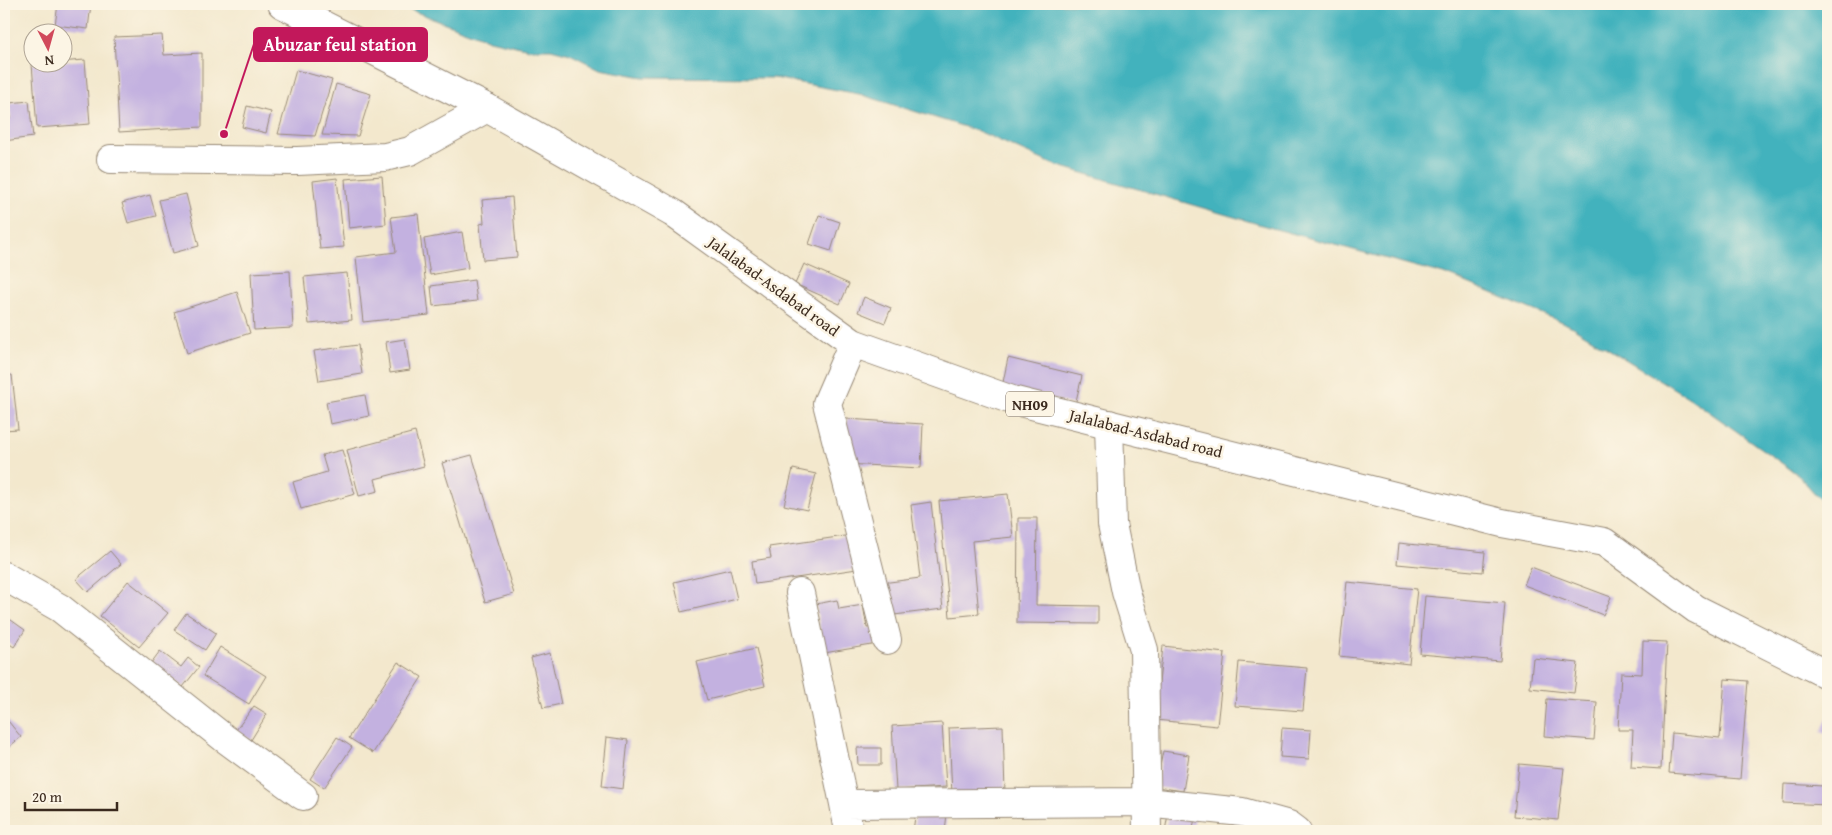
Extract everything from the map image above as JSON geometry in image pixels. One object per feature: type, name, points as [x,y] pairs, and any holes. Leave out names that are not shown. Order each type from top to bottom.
[{"type":"street","name":"Jalalabad-Asdabad road","points":[[282,4],[487,108],[673,212],[853,343],[1012,400],[1502,523],[1604,542],[1696,609],[1828,675]]},
{"type":"street","points":[[111,159],[297,161],[385,157],[410,152],[487,108]]},
{"type":"street","points":[[853,343],[827,403],[887,640]]},
{"type":"street","points":[[1109,424],[1112,524],[1126,592],[1144,650],[1147,831]]},
{"type":"street","points":[[4,576],[60,608],[224,738],[303,796]]},
{"type":"street","points":[[800,593],[848,831]]},
{"type":"street","points":[[844,804],[1146,802],[1242,812],[1289,825],[1297,831]]},
{"type":"water","points":[[395,4],[1828,4],[1828,501],[1820,499],[1797,474],[1691,399],[1569,325],[1451,276],[1272,228],[1052,164],[978,131],[859,94],[774,78],[643,77],[600,69],[570,54],[551,49],[529,49],[490,40]]},
{"type":"building","points":[[58,4],[91,4],[88,29],[72,27],[72,22],[55,22]]},
{"type":"building","points":[[162,35],[164,55],[202,53],[202,127],[119,132],[114,37]]},
{"type":"building","points":[[85,60],[90,124],[37,128],[33,72],[72,72],[72,61]]},
{"type":"building","points":[[296,70],[332,80],[315,136],[278,134]]},
{"type":"building","points":[[336,84],[371,94],[358,136],[322,135]]},
{"type":"building","points":[[29,101],[33,137],[4,141],[4,119],[11,118],[9,103]]},
{"type":"building","points":[[247,106],[271,112],[266,133],[242,127]]},
{"type":"building","points":[[382,176],[386,224],[349,228],[345,179]]},
{"type":"building","points":[[337,178],[344,247],[320,249],[313,181]]},
{"type":"building","points":[[186,194],[199,246],[173,253],[159,200]]},
{"type":"building","points":[[150,195],[156,216],[128,223],[122,203]]},
{"type":"building","points":[[512,197],[517,257],[483,260],[480,224],[484,223],[482,200]]},
{"type":"building","points":[[418,214],[429,315],[363,322],[356,257],[396,252],[391,217]]},
{"type":"building","points":[[819,215],[840,222],[831,251],[809,244]]},
{"type":"building","points":[[462,232],[468,268],[430,275],[424,239]]},
{"type":"building","points":[[804,264],[849,284],[840,304],[795,284]]},
{"type":"building","points":[[290,271],[293,328],[254,330],[251,273]]},
{"type":"building","points":[[347,273],[352,320],[309,324],[304,277]]},
{"type":"building","points":[[4,277],[6,277],[6,310],[4,310]]},
{"type":"building","points":[[474,280],[477,301],[433,306],[431,286]]},
{"type":"building","points":[[237,292],[250,333],[187,353],[174,312]]},
{"type":"building","points":[[864,297],[891,308],[885,323],[858,312]]},
{"type":"building","points":[[405,339],[410,370],[390,373],[386,342]]},
{"type":"building","points":[[358,345],[362,374],[319,381],[314,351]]},
{"type":"building","points":[[1008,358],[1082,376],[1075,405],[1002,387]]},
{"type":"building","points":[[12,375],[18,429],[4,430],[4,376]]},
{"type":"building","points":[[365,395],[369,416],[330,424],[326,402]]},
{"type":"building","points":[[847,419],[923,424],[921,468],[845,464]]},
{"type":"building","points":[[415,432],[424,466],[375,479],[378,491],[359,496],[347,450]]},
{"type":"building","points":[[342,450],[355,494],[301,509],[293,482],[327,472],[322,455]]},
{"type":"building","points":[[472,455],[514,594],[485,602],[442,463]]},
{"type":"building","points":[[793,469],[816,474],[807,510],[784,505]]},
{"type":"building","points":[[1008,494],[1013,537],[972,541],[979,614],[950,617],[939,501]]},
{"type":"building","points":[[931,502],[943,609],[886,616],[882,583],[920,578],[911,505]]},
{"type":"building","points":[[1018,518],[1037,518],[1036,605],[1098,606],[1098,624],[1017,623]]},
{"type":"building","points":[[852,535],[857,569],[755,584],[752,561],[771,558],[769,547]]},
{"type":"building","points":[[1399,543],[1485,552],[1483,572],[1397,564]]},
{"type":"building","points":[[110,551],[121,564],[88,592],[76,579]]},
{"type":"building","points":[[1531,567],[1611,597],[1603,615],[1524,585]]},
{"type":"building","points":[[730,569],[737,599],[681,612],[674,582]]},
{"type":"building","points":[[128,581],[168,613],[139,647],[100,616]]},
{"type":"building","points":[[1347,582],[1417,589],[1409,664],[1339,656]]},
{"type":"building","points":[[1425,596],[1505,603],[1500,661],[1420,654]]},
{"type":"building","points":[[837,600],[839,609],[863,605],[867,628],[875,627],[878,644],[824,653],[816,604]]},
{"type":"building","points":[[186,613],[216,633],[205,650],[174,630]]},
{"type":"building","points":[[4,615],[25,630],[14,647],[4,640]]},
{"type":"building","points":[[1643,641],[1667,642],[1661,769],[1631,767],[1633,730],[1618,730],[1621,673],[1642,674]]},
{"type":"building","points":[[1163,646],[1225,653],[1217,726],[1155,720]]},
{"type":"building","points":[[220,647],[266,676],[249,704],[203,676]]},
{"type":"building","points":[[756,648],[765,686],[707,700],[697,662]]},
{"type":"building","points":[[160,651],[181,667],[188,658],[199,667],[183,687],[151,663]]},
{"type":"building","points":[[550,653],[561,704],[543,708],[531,658]]},
{"type":"building","points":[[1533,658],[1578,663],[1574,693],[1530,688]]},
{"type":"building","points":[[398,662],[422,677],[373,753],[349,738]]},
{"type":"building","points":[[1239,662],[1307,668],[1303,711],[1235,706]]},
{"type":"building","points":[[1725,679],[1748,681],[1740,779],[1669,773],[1672,733],[1720,738]]},
{"type":"building","points":[[1547,699],[1597,702],[1594,740],[1544,736]]},
{"type":"building","points":[[254,706],[267,714],[251,740],[236,730]]},
{"type":"building","points":[[4,716],[21,737],[4,751]]},
{"type":"building","points":[[1828,717],[1828,735],[1821,732]]},
{"type":"building","points":[[942,723],[946,787],[896,790],[892,726]]},
{"type":"building","points":[[1003,726],[1005,793],[952,795],[949,728]]},
{"type":"building","points":[[1282,728],[1311,730],[1309,759],[1280,757]]},
{"type":"building","points":[[337,737],[352,747],[324,788],[310,779]]},
{"type":"building","points":[[607,737],[628,740],[623,789],[602,786]]},
{"type":"building","points":[[857,748],[881,748],[881,765],[858,765]]},
{"type":"building","points":[[1163,751],[1189,755],[1183,791],[1156,787]]},
{"type":"building","points":[[1519,764],[1564,768],[1558,820],[1514,816]]},
{"type":"building","points":[[1824,775],[1828,776],[1828,805],[1783,803],[1784,784],[1824,786]]},
{"type":"building","points":[[1169,809],[1196,815],[1192,831],[1165,831]]},
{"type":"building","points":[[916,810],[947,814],[945,831],[913,831]]},
{"type":"place","name":"Abuzar feul station","points":[[224,134]]}]
